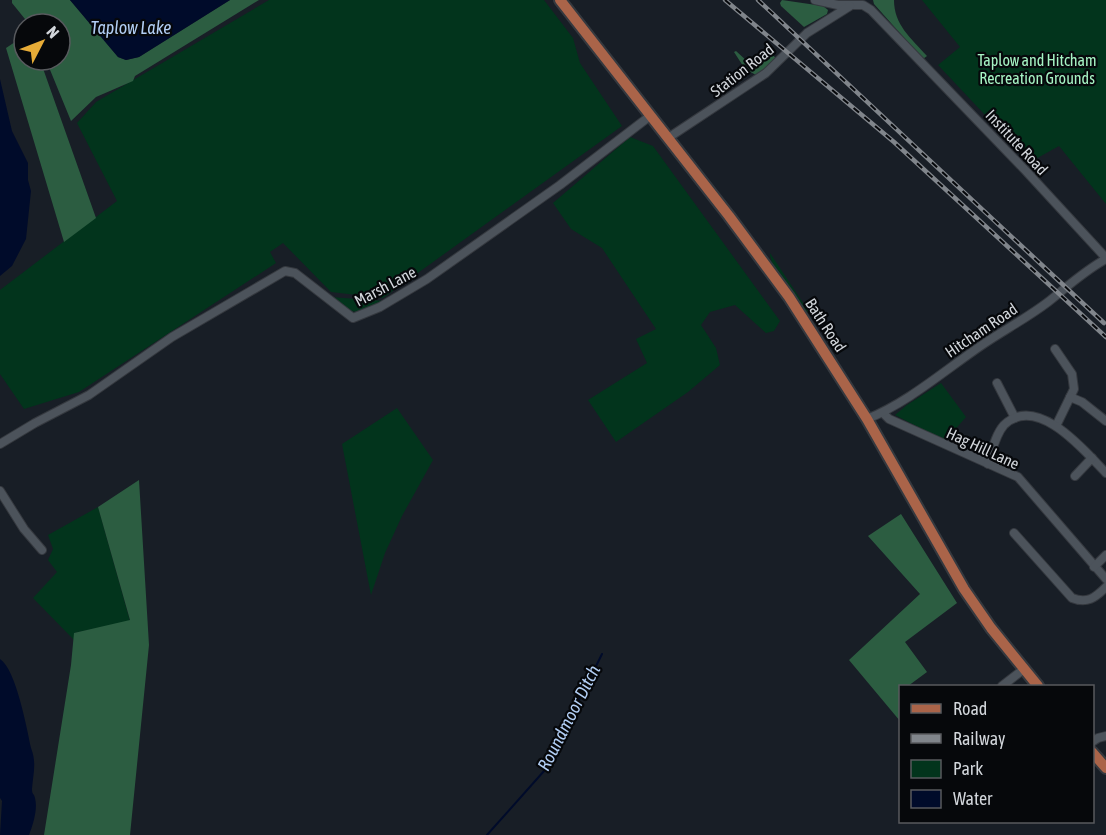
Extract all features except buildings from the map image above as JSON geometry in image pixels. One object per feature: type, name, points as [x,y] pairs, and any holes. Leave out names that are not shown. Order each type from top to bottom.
[{"type":"main road","name":"Bath Road","points":[[560,0],[789,297],[867,419],[964,589],[1036,685]]},
{"type":"main road","points":[[1094,754],[1106,768]]},
{"type":"street","name":"Institute Road","points":[[815,0],[838,5],[855,2],[867,7],[1106,258]]},
{"type":"street","name":"Station Road","points":[[668,138],[766,73],[807,33],[855,2]]},
{"type":"street","name":"Marsh Lane","points":[[0,444],[89,395],[172,337],[285,271],[296,273],[353,318],[380,307],[427,279],[560,185],[650,116]]},
{"type":"street","name":"Hitcham Road","points":[[867,419],[883,413],[981,345],[1041,307],[1085,271],[1106,258]]},
{"type":"street","points":[[1055,349],[1072,374],[1074,389],[1056,426]]},
{"type":"street","points":[[997,383],[1015,418]]},
{"type":"street","points":[[1070,396],[1105,418]]},
{"type":"street","name":"Hag Hill Lane","points":[[883,413],[889,419],[1018,477],[1106,579]]},
{"type":"street","points":[[988,464],[997,437],[1004,426],[1015,418],[1029,416],[1043,419],[1056,426],[1106,473]]},
{"type":"street","points":[[1075,476],[1092,458]]},
{"type":"street","points":[[0,491],[24,528],[42,550]]},
{"type":"street","points":[[1014,533],[1071,598],[1088,601],[1106,587]]},
{"type":"street","points":[[1094,567],[1106,555]]},
{"type":"street","points":[[1004,685],[1024,669]]},
{"type":"green space","points":[[12,0],[70,0],[118,57],[126,60],[139,57],[230,0],[259,0],[135,76],[133,81],[96,97],[71,121],[51,72],[72,72],[72,12],[19,12]]},
{"type":"green space","points":[[269,0],[544,0],[573,38],[580,63],[622,126],[383,298],[331,292],[283,243],[270,252],[276,263],[79,392],[24,409],[0,374],[0,290],[117,201],[77,123],[96,102]]},
{"type":"green space","points":[[782,0],[823,6],[828,10],[827,14],[804,27],[781,6]]},
{"type":"green space","points":[[873,0],[894,0],[900,24],[927,56],[923,59],[874,4]]},
{"type":"green space","name":"Taplow and Hitcham Recreation Grounds","points":[[922,0],[1106,0],[1106,204],[1059,146],[1032,161],[1021,149],[1018,150],[938,65],[960,47]]},
{"type":"green space","points":[[12,44],[12,68],[6,48]]},
{"type":"green space","points":[[766,49],[777,59],[756,75],[745,69],[734,52],[736,51],[748,62],[755,60]]},
{"type":"green space","points":[[13,72],[44,72],[96,218],[64,242]]},
{"type":"green space","points":[[630,137],[653,146],[780,321],[774,331],[766,333],[735,305],[710,312],[701,325],[716,348],[720,365],[688,392],[616,442],[588,400],[647,363],[636,339],[656,329],[602,248],[571,229],[553,203]]},
{"type":"green space","points":[[770,253],[811,315],[779,278]]},
{"type":"green space","points":[[330,297],[385,301],[356,312],[345,308]]},
{"type":"green space","points":[[941,383],[966,417],[945,441],[895,415]]},
{"type":"green space","points":[[397,408],[433,460],[402,516],[385,553],[371,595],[342,444]]},
{"type":"green space","points":[[139,480],[149,645],[130,835],[44,835],[74,633],[130,620],[98,507]]},
{"type":"green space","points":[[98,507],[130,621],[74,633],[74,640],[33,598],[57,572],[48,560],[53,549],[48,535]]},
{"type":"green space","points":[[901,514],[957,603],[905,642],[927,672],[909,685],[899,685],[899,720],[849,660],[920,594],[868,536]]},
{"type":"water","name":"Taplow Lake","points":[[70,0],[230,0],[139,57],[126,60],[118,57]]},
{"type":"water","points":[[0,79],[12,131],[28,163],[28,180],[31,191],[26,239],[12,266],[0,276]]},
{"type":"water","points":[[0,659],[6,665],[16,687],[34,759],[32,792],[36,807],[29,835],[0,835],[2,801],[0,798]]},
{"type":"waterway","name":"Roundmoor Ditch","points":[[487,835],[544,771],[602,654]]},
{"type":"railway","points":[[725,0],[894,142],[1106,337]]},
{"type":"railway","points":[[758,0],[1104,323]]}]
